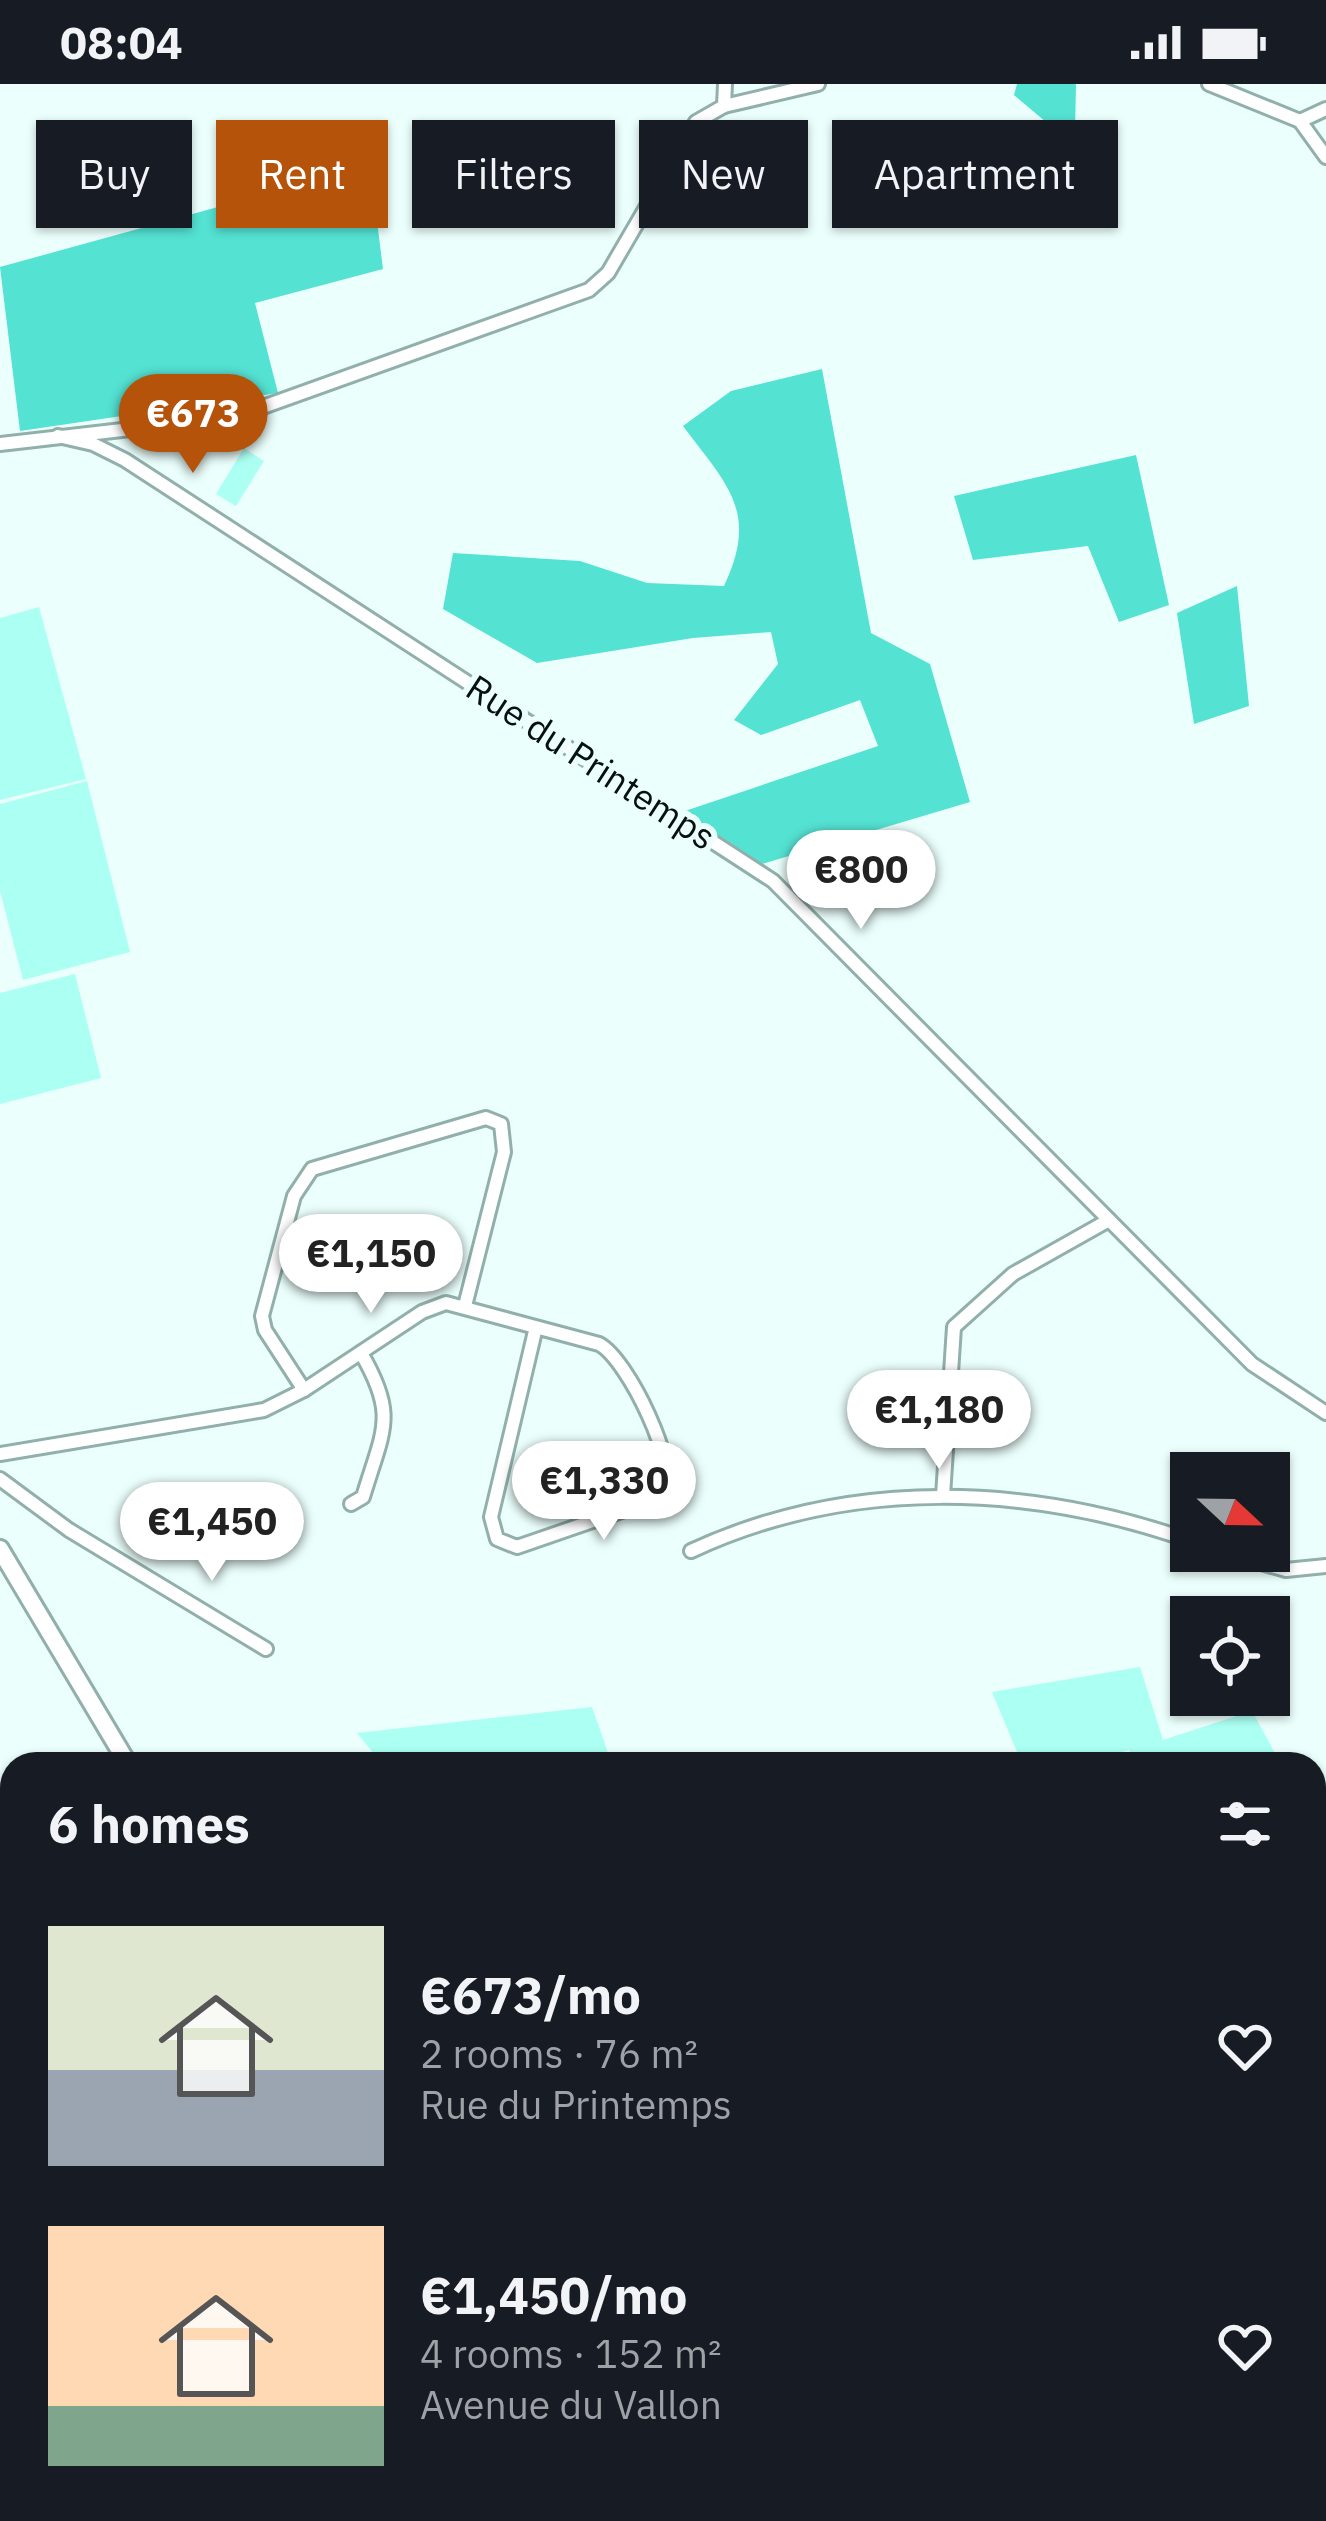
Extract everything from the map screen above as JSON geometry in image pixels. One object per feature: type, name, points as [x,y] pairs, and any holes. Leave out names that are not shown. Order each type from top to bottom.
[{"type":"main road","points":[[0,1549],[121,1752]]},
{"type":"street","points":[[724,106],[725,84]]},
{"type":"street","points":[[0,444],[235,417],[589,290],[608,273],[686,133],[724,106],[818,84]]},
{"type":"street","points":[[1209,84],[1300,121],[1326,157]]},
{"type":"street","points":[[1300,121],[1326,109]]},
{"type":"street","name":"Rue du Printemps","points":[[58,436],[93,444],[124,460],[773,881],[1252,1364],[1326,1413]]},
{"type":"street","points":[[304,1390],[265,1330],[262,1316],[294,1196],[313,1169],[486,1118],[501,1124],[504,1151],[465,1306]]},
{"type":"street","points":[[943,1496],[954,1328],[1013,1274],[1109,1220]]},
{"type":"street","points":[[0,1454],[264,1410],[304,1390],[436,1305],[465,1306],[599,1344],[624,1363],[670,1488],[656,1501],[517,1546],[496,1539],[491,1517],[536,1328]]},
{"type":"street","points":[[351,1504],[363,1497],[385,1414],[385,1394],[361,1353]]},
{"type":"street","points":[[0,1480],[69,1530],[266,1649]]},
{"type":"street","points":[[691,1551],[732,1532],[814,1509],[943,1496],[1083,1508],[1170,1535]]},
{"type":"street","points":[[1290,1570],[1326,1566]]},
{"type":"green space","points":[[244,448],[264,461],[236,506],[216,494]]},
{"type":"green space","points":[[39,607],[86,779],[0,800],[0,618]]},
{"type":"green space","points":[[87,781],[130,952],[23,980],[0,891],[0,804]]},
{"type":"green space","points":[[75,974],[101,1078],[0,1104],[0,993]]},
{"type":"green space","points":[[1140,1667],[1163,1740],[1237,1716],[1255,1716],[1274,1752],[1129,1750],[1017,1752],[992,1692]]},
{"type":"green space","points":[[592,1707],[608,1752],[372,1752],[357,1733]]},
{"type":"shaded area","points":[[1017,84],[1076,84],[1075,120],[1044,120],[1014,95]]},
{"type":"shaded area","points":[[216,207],[216,228],[378,228],[383,269],[255,303],[278,393],[20,431],[0,267],[141,228],[192,228],[192,214]]},
{"type":"shaded area","points":[[822,369],[871,633],[930,664],[970,802],[759,865],[679,813],[878,746],[860,700],[761,735],[734,720],[778,664],[771,632],[693,638],[537,663],[443,609],[453,553],[580,561],[647,583],[724,586],[739,538],[734,501],[683,426],[731,391]]},
{"type":"shaded area","points":[[1136,455],[1169,605],[1119,622],[1088,546],[973,560],[954,496]]},
{"type":"shaded area","points":[[1237,586],[1249,706],[1194,724],[1177,613]]}]
